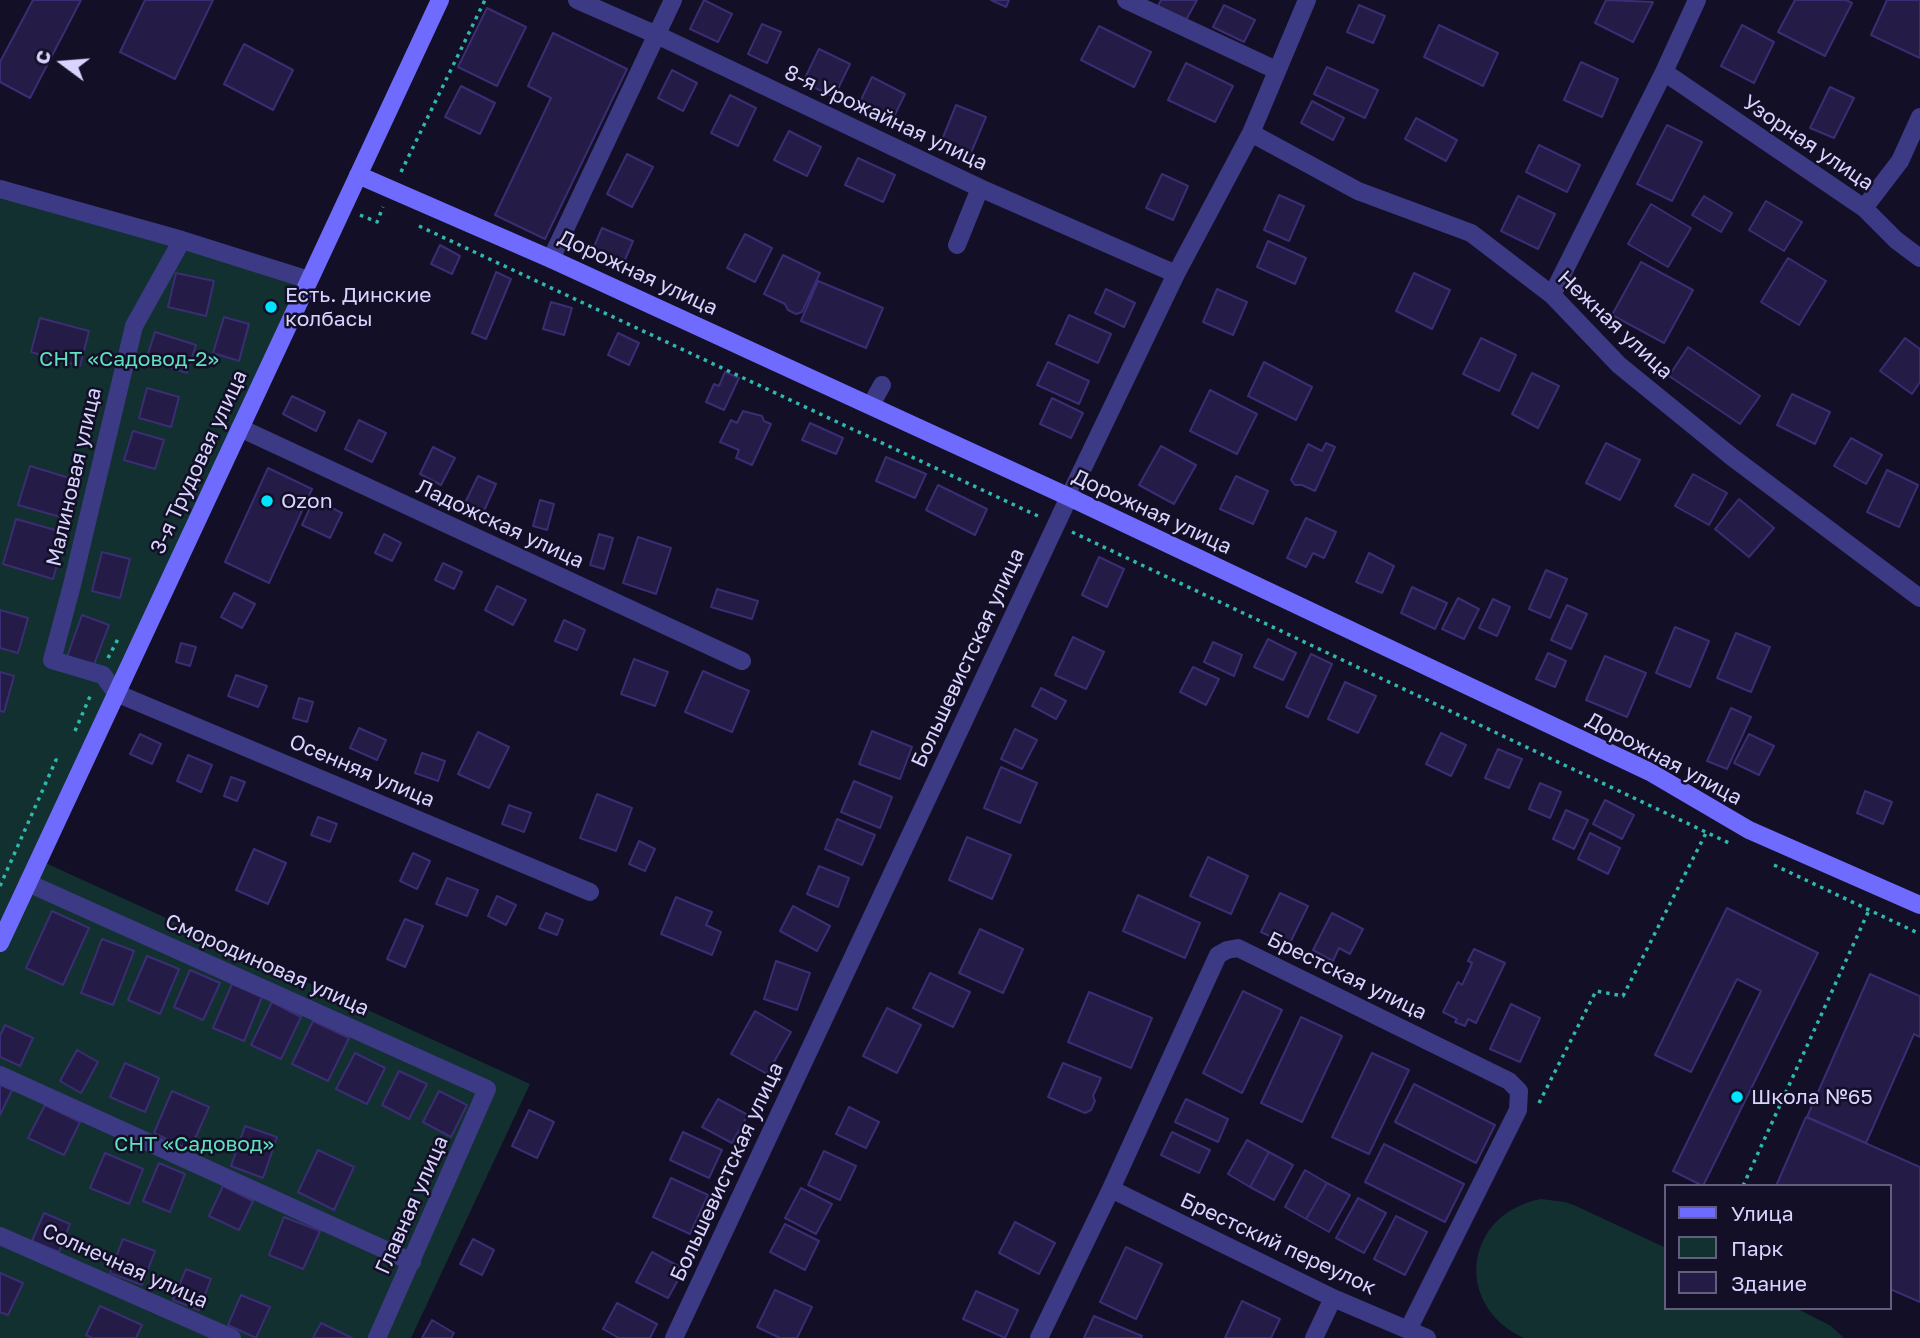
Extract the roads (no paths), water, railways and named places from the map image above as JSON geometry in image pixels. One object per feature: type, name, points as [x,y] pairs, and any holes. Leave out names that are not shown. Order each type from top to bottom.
[{"type":"street","name":"3-я Трудовая улица","points":[[0,943],[440,0]]},
{"type":"street","name":"8-я Урожайная улица","points":[[577,0],[657,35],[980,188],[1176,274]]},
{"type":"street","points":[[551,259],[673,0]]},
{"type":"street","points":[[1126,0],[1276,70]]},
{"type":"street","name":"Большевистская улица","points":[[674,1338],[1069,497],[1176,274],[1251,133],[1307,0]]},
{"type":"street","points":[[1552,295],[1664,72],[1697,0]]},
{"type":"street","name":"Узорная улица","points":[[1664,72],[1864,208],[1896,240],[1920,258]]},
{"type":"street","points":[[1864,208],[1900,161],[1920,117]]},
{"type":"street","name":"Нежная улица","points":[[1251,133],[1359,191],[1471,233],[1552,295],[1619,365],[1732,457],[1920,598]]},
{"type":"street","name":"Дорожная улица","points":[[358,175],[551,259],[1069,497],[1650,772],[1749,830],[1920,905]]},
{"type":"street","points":[[957,245],[980,188]]},
{"type":"street","points":[[0,189],[182,240],[309,280]]},
{"type":"street","name":"Малиновая улица","points":[[116,693],[103,675],[52,660],[134,326],[182,240]]},
{"type":"street","points":[[872,405],[882,385]]},
{"type":"street","name":"Ладожская улица","points":[[240,428],[741,660]]},
{"type":"street","name":"Осенняя улица","points":[[116,693],[590,892]]},
{"type":"street","name":"Смородиновая улица","points":[[28,883],[487,1089]]},
{"type":"street","name":"Брестская улица","points":[[1039,1338],[1111,1189],[1218,955],[1238,948],[1509,1081],[1519,1091],[1518,1110],[1408,1330]]},
{"type":"street","points":[[0,1075],[412,1262]]},
{"type":"street","name":"Главная улица","points":[[377,1338],[487,1089]]},
{"type":"street","name":"Брестский переулок","points":[[1111,1189],[1334,1298],[1427,1338]]},
{"type":"street","name":"Солнечная улица","points":[[0,1236],[232,1338]]},
{"type":"street","points":[[1314,1338],[1334,1298]]},
{"type":"place","name":"Есть. Динские колбасы","points":[[271,307]]},
{"type":"place","name":"Ozon","points":[[267,501]]},
{"type":"place","name":"Школа №65","points":[[1737,1097]]},
{"type":"park label","name":"СНТ «Садовод-2»","points":[[129,359]]},
{"type":"park label","name":"СНТ «Садовод»","points":[[194,1144]]}]
